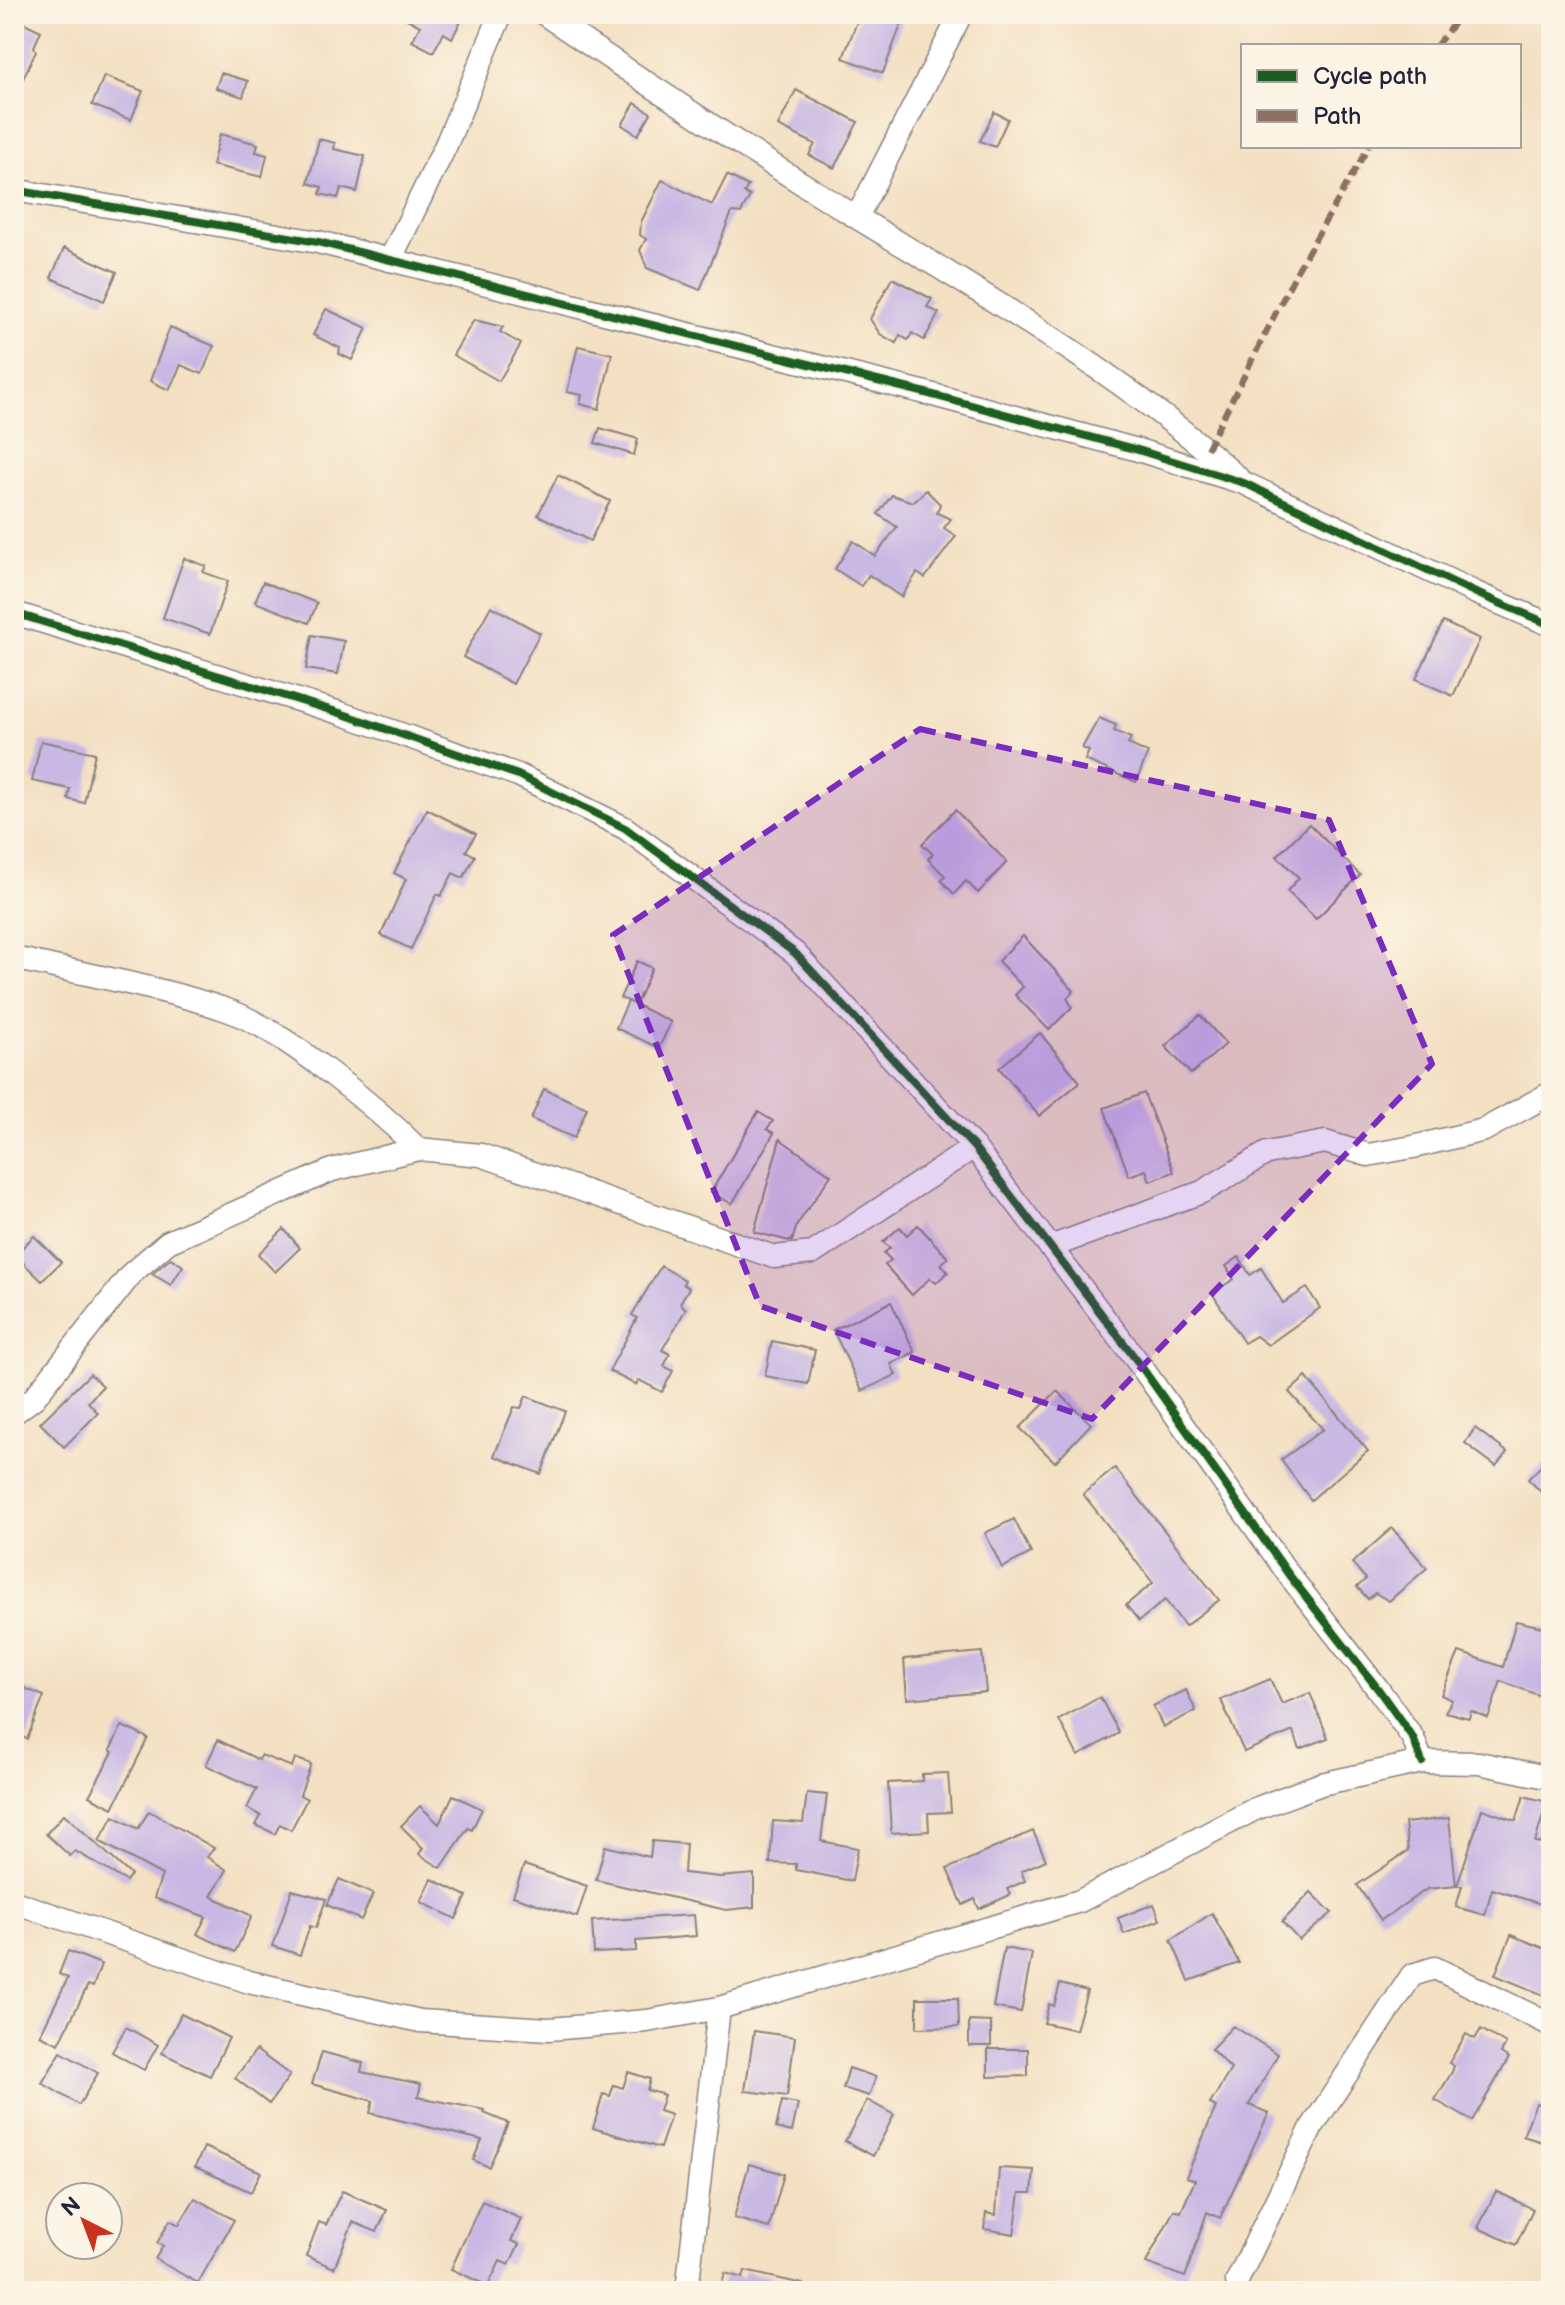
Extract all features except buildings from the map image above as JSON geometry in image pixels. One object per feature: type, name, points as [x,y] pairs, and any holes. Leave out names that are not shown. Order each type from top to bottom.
[{"type":"street","points":[[390,260],[446,145],[501,14]]},
{"type":"street","points":[[544,14],[723,135],[977,290],[1137,397],[1207,449],[1244,483]]},
{"type":"street","points":[[857,217],[961,14]]},
{"type":"street","points":[[14,190],[318,242],[907,388],[1138,450],[1244,483],[1551,625]]},
{"type":"street","points":[[14,613],[340,713],[518,775],[625,828],[795,953],[974,1147],[1138,1362],[1289,1575],[1378,1689],[1413,1738],[1422,1762]]},
{"type":"street","points":[[14,958],[228,1010],[271,1033],[384,1115],[418,1149]]},
{"type":"street","points":[[1050,1247],[1202,1192],[1267,1153],[1325,1142],[1368,1155],[1413,1147],[1484,1130],[1551,1093]]},
{"type":"street","points":[[14,1413],[34,1398],[132,1273],[168,1242],[332,1170],[418,1149],[481,1155],[774,1257],[813,1253],[974,1147]]},
{"type":"street","points":[[14,1902],[249,1982],[420,2021],[549,2029],[647,2021],[719,2008],[1080,1901],[1255,1809],[1321,1784],[1422,1762],[1479,1763],[1551,1778]]},
{"type":"street","points":[[1237,2281],[1312,2127],[1412,1975],[1435,1968],[1551,2025]]},
{"type":"street","points":[[687,2291],[719,2008]]},
{"type":"highlighted area","points":[[920,729],[1329,820],[1432,1064],[1092,1419],[760,1306],[613,935]]},
{"type":"marked path","points":[[1438,44],[1461,14]]},
{"type":"marked path","points":[[1207,449],[1298,269],[1368,148]]},
{"type":"cycle path","points":[[14,190],[318,242],[922,392],[1138,450],[1244,483],[1476,593],[1551,625]]},
{"type":"cycle path","points":[[14,613],[340,713],[518,775],[625,828],[795,953],[974,1147],[1138,1362],[1289,1575],[1378,1689],[1413,1738],[1422,1762]]}]
